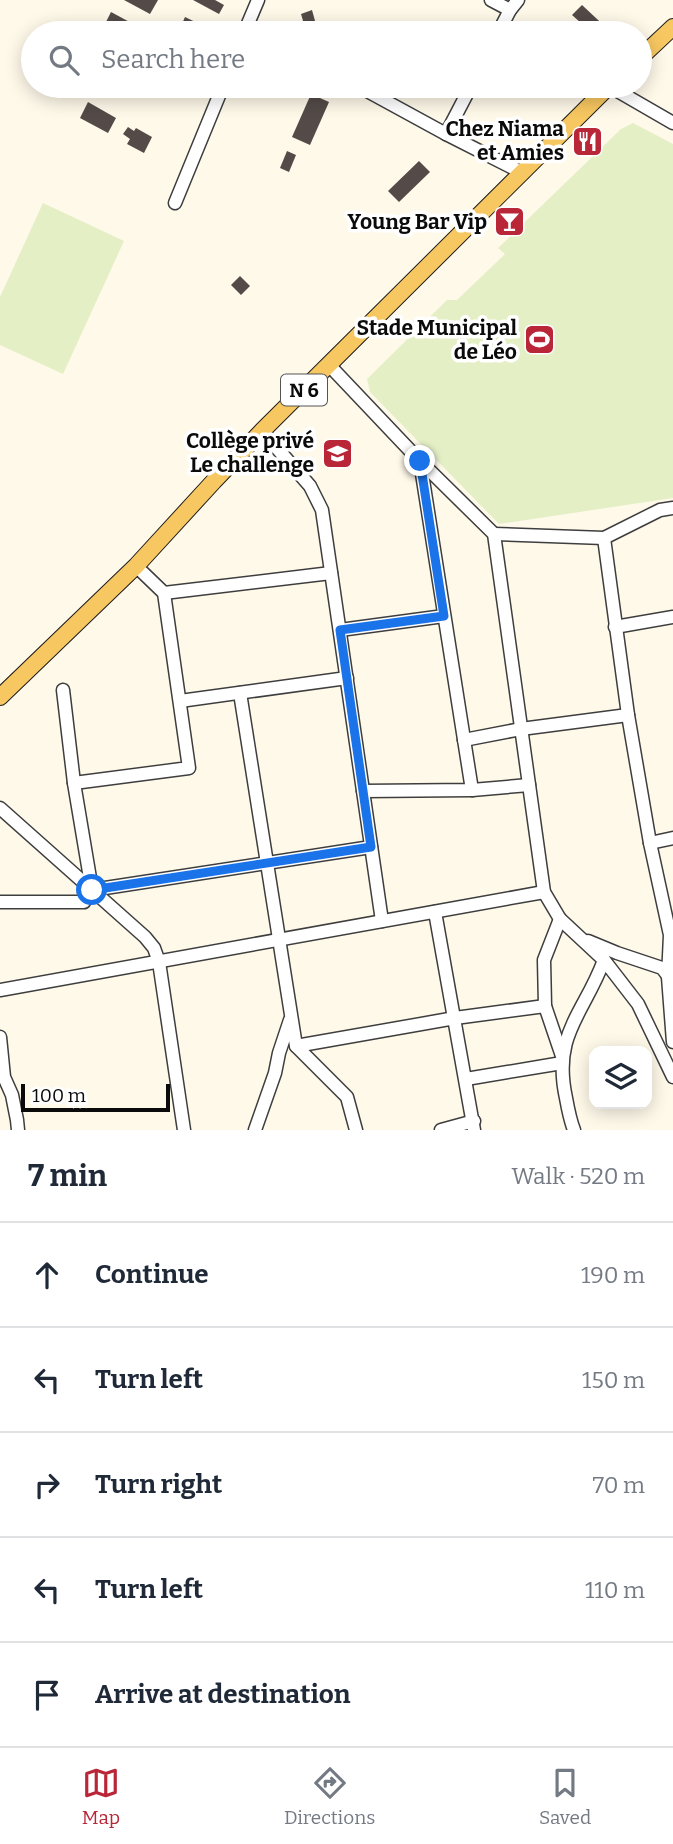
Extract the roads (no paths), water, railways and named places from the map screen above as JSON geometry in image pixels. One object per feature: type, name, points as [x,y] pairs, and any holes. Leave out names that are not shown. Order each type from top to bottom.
[{"type":"main road","points":[[652,47],[673,27]]},
{"type":"main road","name":"N 6","points":[[0,697],[136,566],[262,431],[597,98]]},
{"type":"street","points":[[249,21],[258,0]]},
{"type":"street","points":[[491,0],[514,5],[505,21]]},
{"type":"street","points":[[175,203],[218,98]]},
{"type":"street","points":[[380,98],[523,173]]},
{"type":"street","points":[[446,134],[465,98]]},
{"type":"street","points":[[630,98],[673,122]]},
{"type":"street","points":[[330,365],[420,461],[494,534],[544,892],[560,919],[604,960],[638,1004],[673,1077]]},
{"type":"street","points":[[262,431],[310,486],[322,510],[382,921]]},
{"type":"street","points":[[420,461],[472,790]]},
{"type":"street","points":[[494,534],[604,538],[660,510],[673,508]]},
{"type":"street","points":[[604,538],[628,715],[650,844],[671,935],[673,1042]]},
{"type":"street","points":[[74,783],[188,768],[164,593],[136,566]]},
{"type":"street","points":[[164,593],[331,573]]},
{"type":"street","points":[[340,630],[444,616]]},
{"type":"street","points":[[615,627],[673,617]]},
{"type":"street","points":[[180,701],[347,678]]},
{"type":"street","points":[[0,902],[84,902],[92,890],[74,783],[64,690]]},
{"type":"street","points":[[240,693],[296,1045],[347,1097],[356,1130]]},
{"type":"street","points":[[464,740],[521,729],[628,715]]},
{"type":"street","points":[[363,791],[472,790],[529,785]]},
{"type":"street","points":[[0,808],[154,948],[159,962],[184,1130]]},
{"type":"street","points":[[650,844],[673,838]]},
{"type":"street","points":[[92,890],[371,847]]},
{"type":"street","points":[[0,990],[544,892]]},
{"type":"street","points":[[435,912],[474,1126],[441,1130]]},
{"type":"street","points":[[560,919],[544,960],[545,1006],[562,1060],[563,1083],[574,1130]]},
{"type":"street","points":[[578,937],[662,968],[671,979]]},
{"type":"street","points":[[562,1060],[570,1027],[596,981],[604,960]]},
{"type":"street","points":[[296,1045],[545,1006]]},
{"type":"street","points":[[255,1130],[291,1017]]},
{"type":"street","points":[[0,1037],[4,1077],[12,1095],[20,1127]]},
{"type":"street","points":[[466,1079],[562,1060]]},
{"type":"place","name":"Chez Niama et Amies","points":[[587,141]]},
{"type":"place","name":"Young Bar Vip","points":[[510,222]]},
{"type":"place","name":"Stade Municipal de Léo","points":[[540,340]]},
{"type":"place","name":"Collège privé Le challenge","points":[[337,453]]}]
